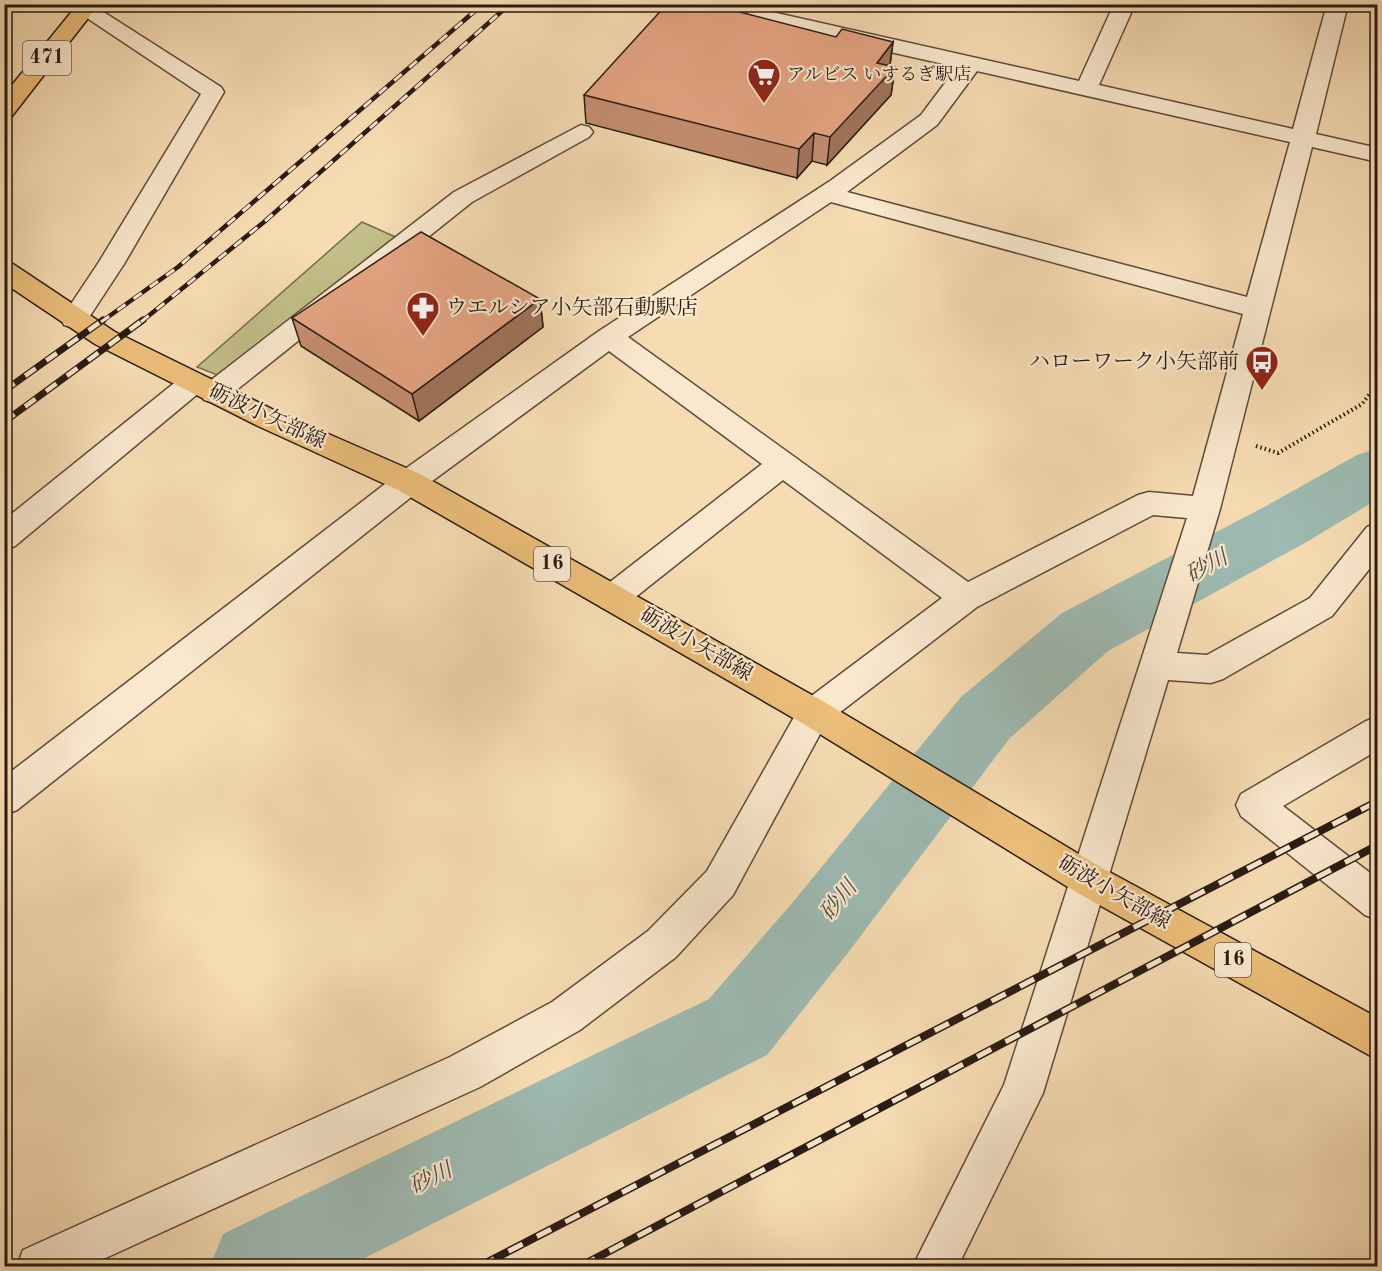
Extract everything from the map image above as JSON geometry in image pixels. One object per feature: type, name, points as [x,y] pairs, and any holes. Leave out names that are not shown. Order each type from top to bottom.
[{"type":"main road","name":"471","points":[[4,111],[83,7]]},
{"type":"main road","name":"砺波小矢部線","points":[[4,270],[105,338],[204,388],[409,482],[814,713],[1089,880],[1377,1040]]},
{"type":"street","points":[[755,4],[754,9],[765,17],[1377,155]]},
{"type":"street","points":[[935,1266],[1022,1093],[1205,509],[1338,4]]},
{"type":"street","points":[[1086,90],[1117,6]]},
{"type":"street","points":[[74,319],[111,264],[213,92],[83,7]]},
{"type":"street","points":[[781,20],[820,8],[824,17],[848,36]]},
{"type":"street","points":[[4,799],[409,482],[609,337],[828,194],[929,120],[971,64]]},
{"type":"street","points":[[4,538],[463,197],[581,132]]},
{"type":"street","points":[[828,194],[1258,309]]},
{"type":"street","points":[[609,337],[966,598]]},
{"type":"street","points":[[612,598],[783,464]]},
{"type":"street","points":[[39,1266],[465,1072],[566,1016],[662,944],[720,883],[814,713],[966,598],[1149,503],[1205,509]]},
{"type":"street","points":[[1156,665],[1211,669],[1321,607],[1377,535]]},
{"type":"street","points":[[1377,732],[1254,805],[1377,902]]},
{"type":"path","points":[[1224,435],[1278,453],[1362,404],[1377,383]]},
{"type":"shaded area","points":[[362,222],[400,239],[220,376],[197,367]]},
{"type":"building","points":[[667,4],[709,4],[836,37],[842,29],[893,42],[877,63],[895,67],[830,137],[814,133],[799,149],[584,95]]},
{"type":"building","name":"ウエルシア小矢部石動駅店","points":[[421,232],[540,299],[412,394],[292,318]]},
{"type":"waterway","name":"砂川","points":[[255,1266],[738,1027],[820,928],[985,718],[1085,632],[1288,523],[1378,470]]},
{"type":"railway","points":[[101,322],[178,267],[483,4]]},
{"type":"railway","points":[[141,322],[264,222],[510,4]]},
{"type":"railway","points":[[4,391],[103,320]]},
{"type":"railway","points":[[4,422],[143,320]]},
{"type":"railway","points":[[480,1266],[1378,801]]},
{"type":"railway","points":[[581,1266],[1378,845]]},
{"type":"place","name":"アルビス いするぎ駅店","points":[[764,104]]},
{"type":"place","name":"ウエルシア小矢部石動駅店","points":[[423,337]]},
{"type":"place","name":"ハローワーク小矢部前","points":[[1262,391]]}]
